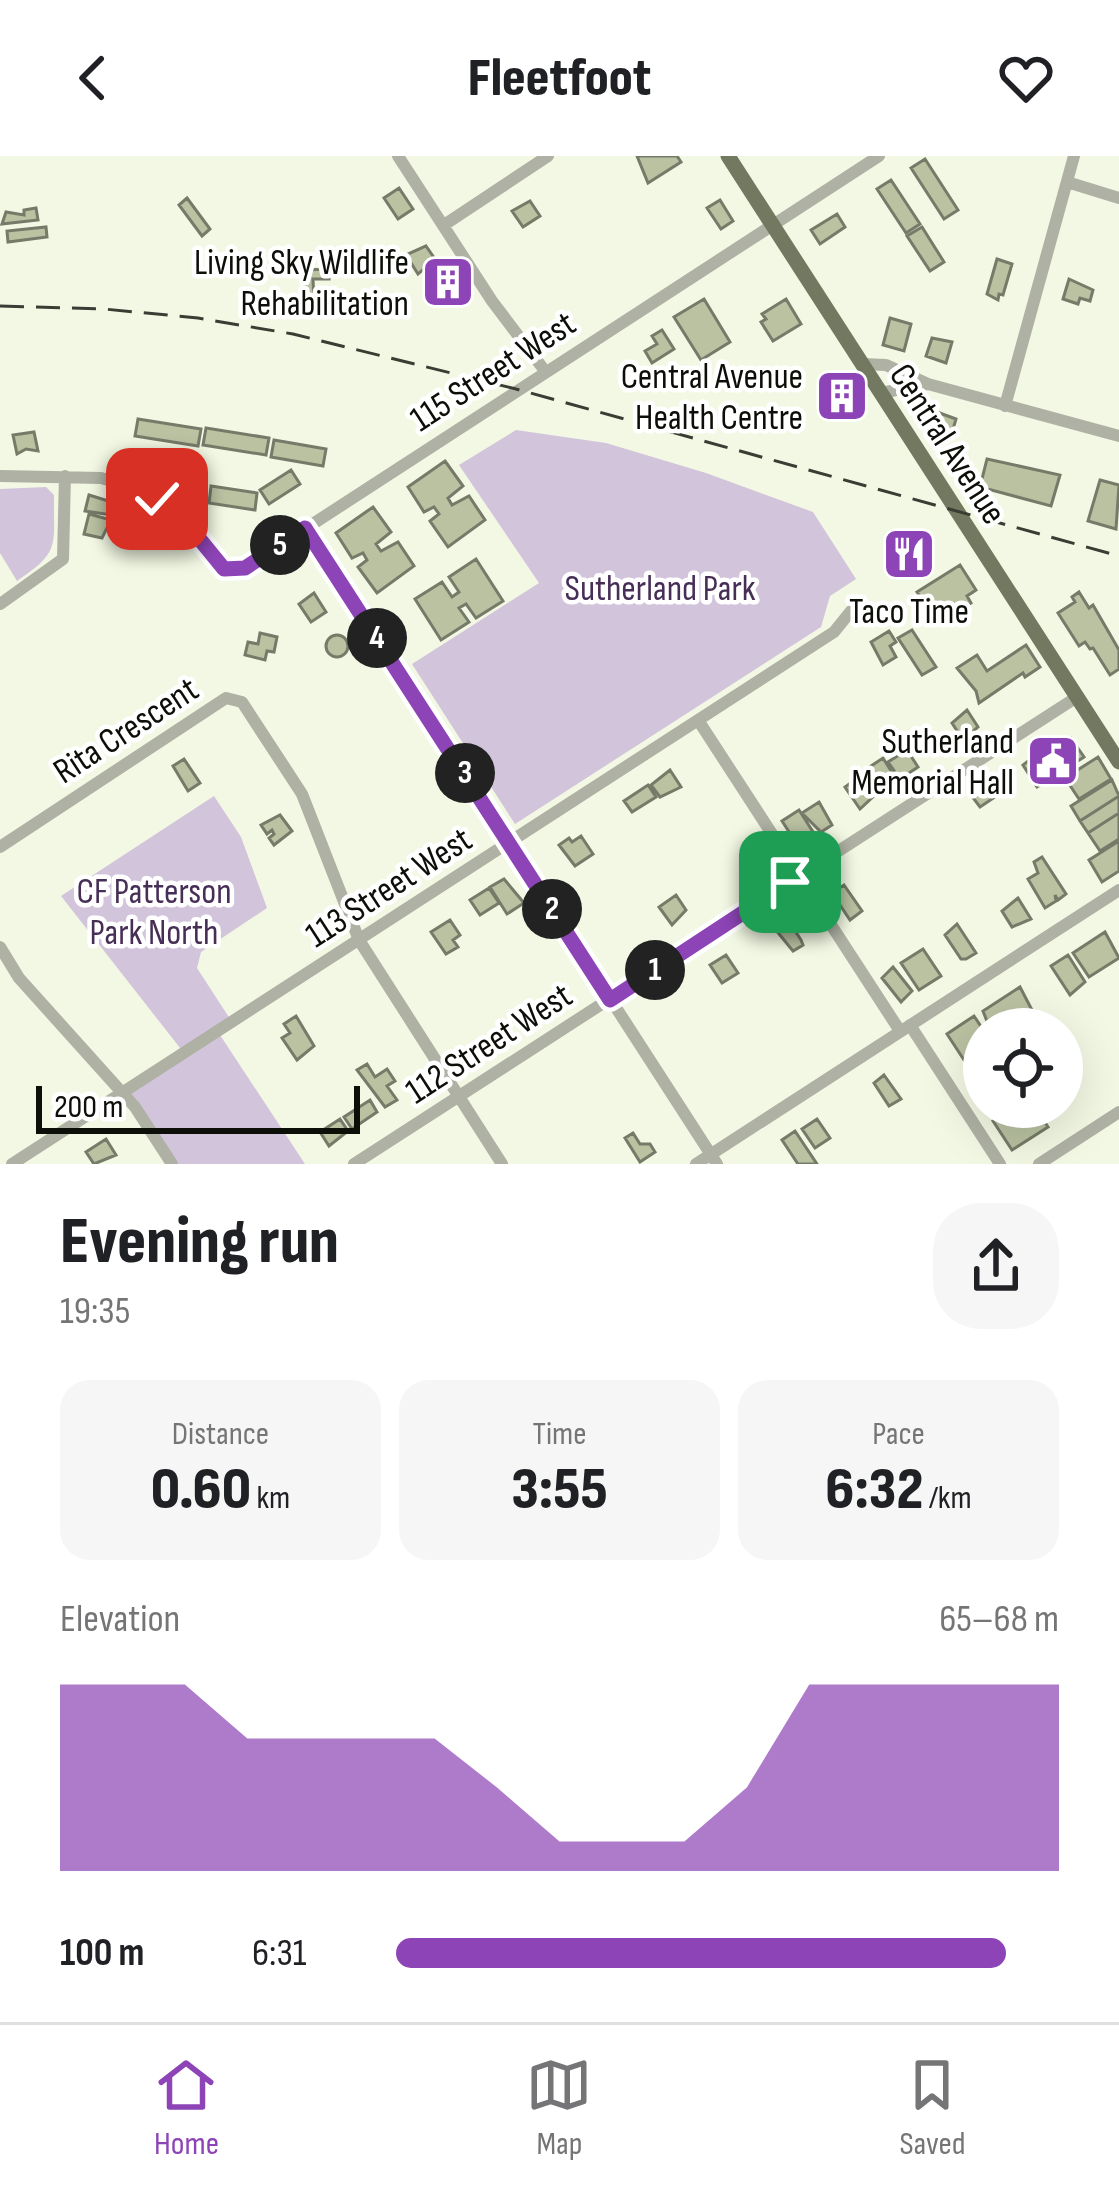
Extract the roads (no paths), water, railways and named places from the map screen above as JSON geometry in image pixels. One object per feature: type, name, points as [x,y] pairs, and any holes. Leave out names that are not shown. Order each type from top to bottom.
[{"type":"main road","name":"Central Avenue","points":[[728,156],[1119,762]]},
{"type":"street","points":[[398,156],[491,301],[545,370]]},
{"type":"street","points":[[444,225],[548,156]]},
{"type":"street","name":"115 Street West","points":[[65,476],[118,481],[138,488],[184,520],[224,569],[245,568],[879,156]]},
{"type":"street","points":[[1005,406],[1074,156]]},
{"type":"street","points":[[1067,182],[1119,198]]},
{"type":"street","points":[[862,364],[886,365],[928,384],[1119,436]]},
{"type":"street","points":[[881,393],[928,384]]},
{"type":"street","points":[[0,476],[65,476],[63,560],[0,604]]},
{"type":"street","points":[[305,528],[714,1159]]},
{"type":"street","name":"113 Street West","points":[[12,1164],[834,632],[851,611]]},
{"type":"street","name":"112 Street West","points":[[354,1164],[1077,697]]},
{"type":"street","name":"Rita Crescent","points":[[0,848],[226,698],[242,702],[302,794],[359,940],[502,1164]]},
{"type":"street","points":[[698,720],[799,876],[1000,1164]]},
{"type":"street","points":[[695,1164],[714,1159],[1119,890]]},
{"type":"street","points":[[0,947],[20,978],[135,1107],[172,1164]]},
{"type":"street","points":[[1039,1164],[1119,1112]]},
{"type":"railway","points":[[0,306],[104,309],[293,334],[516,389],[1119,556]]},
{"type":"place","name":"Living Sky Wildlife Rehabilitation","points":[[448,282]]},
{"type":"place","name":"Central Avenue Health Centre","points":[[842,396]]},
{"type":"place","name":"Taco Time","points":[[909,554]]},
{"type":"place","name":"Sutherland Memorial Hall","points":[[1053,761]]},
{"type":"park label","name":"Sutherland Park","points":[[660,587]]},
{"type":"park label","name":"CF Patterson Park North","points":[[154,910]]}]
